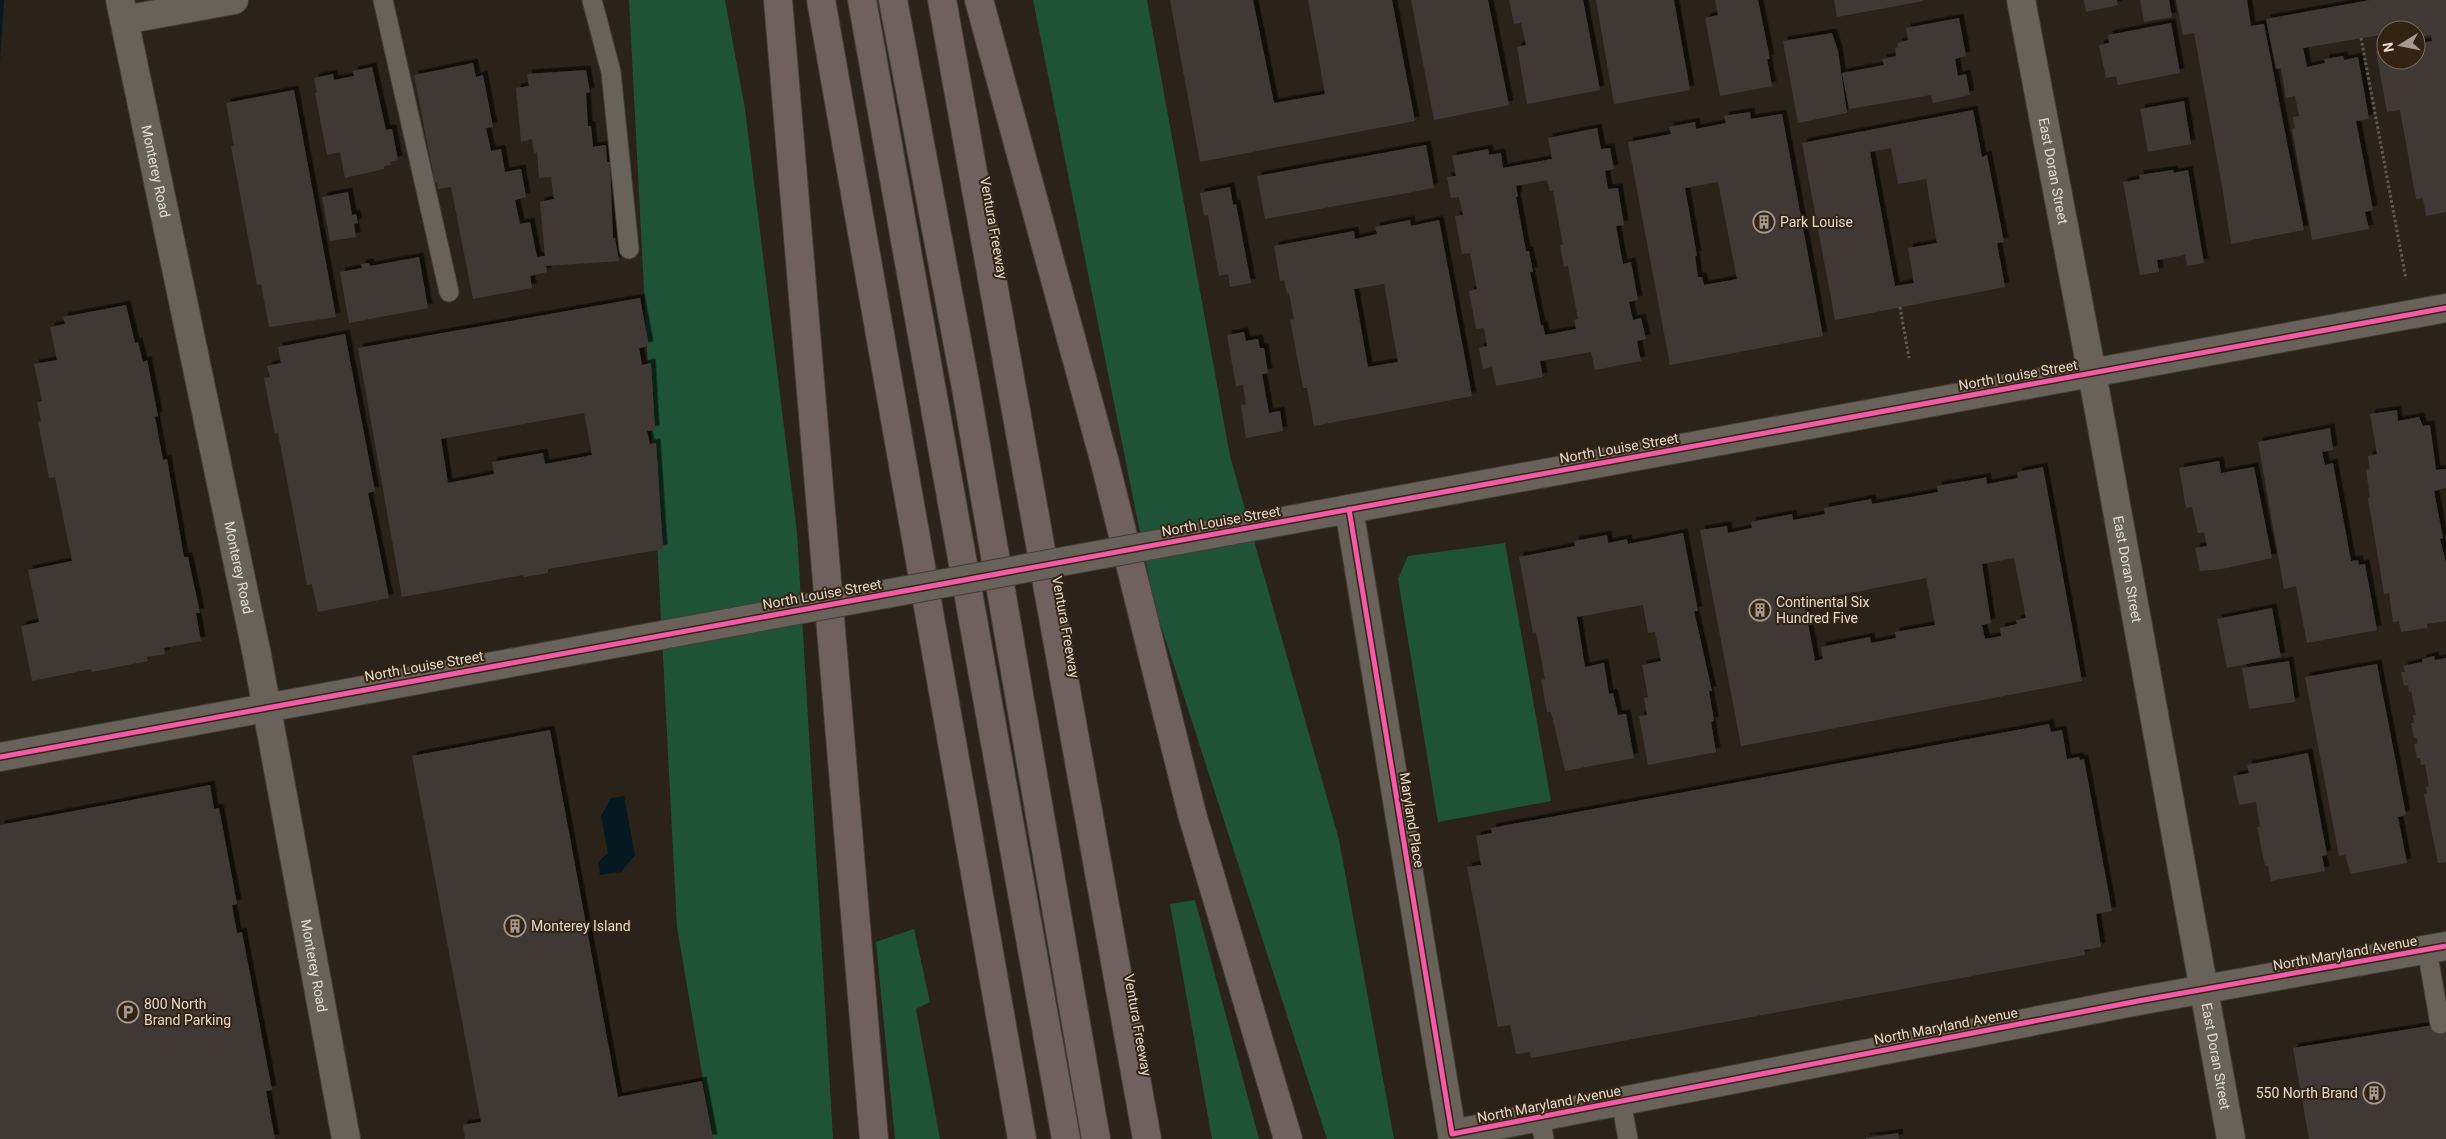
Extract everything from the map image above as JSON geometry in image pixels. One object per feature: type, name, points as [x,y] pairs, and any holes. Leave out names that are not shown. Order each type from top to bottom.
[{"type":"highway","points":[[778,0],[874,1139]]},
{"type":"highway","points":[[821,0],[1022,1139]]},
{"type":"highway","points":[[862,0],[1066,1139]]},
{"type":"highway","points":[[893,0],[966,388],[1096,1139]]},
{"type":"highway","name":"Ventura Freeway","points":[[942,0],[1147,1139]]},
{"type":"highway","points":[[979,0],[1106,462],[1192,814],[1288,1139]]},
{"type":"street","points":[[122,10],[234,0]]},
{"type":"street","name":"East Doran Street","points":[[2021,0],[2231,1139]]},
{"type":"street","name":"Monterey Road","points":[[122,10],[267,708],[346,1139]]},
{"type":"street","name":"North Louise Street","points":[[0,757],[2446,308]]},
{"type":"street","name":"Maryland Place","points":[[1349,509],[1452,1134]]},
{"type":"street","name":"North Maryland Avenue","points":[[1452,1134],[1542,1128],[1621,1101],[2204,989],[2436,948]]},
{"type":"lane","points":[[383,0],[449,292]]},
{"type":"lane","points":[[592,0],[610,72],[629,249]]},
{"type":"lane","points":[[2436,948],[2440,1024]]},
{"type":"lane","points":[[1621,1101],[1628,1139]]},
{"type":"path","points":[[2361,38],[2407,285]]},
{"type":"path","points":[[1900,307],[1909,358]]},
{"type":"green space","points":[[629,0],[725,0],[745,109],[797,533],[833,1139],[713,1139],[677,927]]},
{"type":"green space","points":[[1033,0],[1147,0],[1230,456],[1339,840],[1394,1139],[1327,1139],[1155,607]]},
{"type":"green space","points":[[1505,543],[1551,801],[1438,822],[1398,579],[1408,556]]},
{"type":"green space","points":[[1195,900],[1259,1139],[1212,1139],[1170,904]]},
{"type":"green space","points":[[914,929],[930,1002],[916,1009],[940,1139],[895,1139],[876,942]]},
{"type":"water","points":[[0,0],[4,0],[0,62]]},
{"type":"water","points":[[624,796],[635,855],[621,872],[600,875],[598,862],[608,853],[601,816],[611,798]]},
{"type":"building","points":[[1170,0],[1253,0],[1274,103],[1325,94],[1308,0],[1392,0],[1415,121],[1200,162]]},
{"type":"building","points":[[1411,0],[1488,0],[1509,105],[1434,120]]},
{"type":"building","points":[[1509,0],[1583,0],[1600,90],[1527,104],[1517,47],[1526,45],[1521,23],[1514,24]]},
{"type":"building","points":[[1596,0],[1674,0],[1690,90],[1614,104]]},
{"type":"building","points":[[1715,0],[1758,0],[1770,59],[1767,59],[1772,86],[1720,96],[1705,18],[1718,15]]},
{"type":"building","points":[[1834,0],[1923,0],[1923,1],[1837,17]]},
{"type":"building","points":[[2084,0],[2117,0],[2118,5],[2086,12]]},
{"type":"building","points":[[2140,0],[2169,0],[2172,17],[2144,22]]},
{"type":"building","points":[[2176,0],[2247,0],[2251,26],[2264,24],[2304,230],[2231,244],[2194,33],[2183,35]]},
{"type":"building","points":[[2370,0],[2446,0],[2446,212],[2426,216],[2423,198],[2416,199],[2400,110],[2387,112],[2379,70],[2426,70],[2426,42],[2432,41],[2431,35],[2426,36],[2426,20],[2376,20],[2376,36],[2303,48],[2307,67],[2325,63],[2324,59],[2343,56],[2344,60],[2358,57],[2369,119],[2356,121],[2373,210],[2365,212],[2369,229],[2312,240],[2292,129],[2295,128],[2293,117],[2299,116],[2295,96],[2286,98],[2281,68],[2276,69],[2266,19]]},
{"type":"building","points":[[1959,18],[1966,56],[1955,59],[1958,76],[1966,74],[1970,95],[1933,103],[1931,95],[1849,109],[1842,73],[1884,65],[1882,59],[1896,56],[1895,48],[1899,47],[1897,43],[1908,40],[1906,28]]},
{"type":"building","points":[[2171,23],[2180,73],[2118,85],[2116,76],[2106,78],[2099,45],[2109,43],[2108,35]]},
{"type":"building","points":[[1832,33],[1838,51],[1847,113],[1798,123],[1783,41]]},
{"type":"building","points":[[473,63],[476,77],[483,75],[493,127],[486,128],[491,151],[501,149],[505,172],[521,169],[526,197],[515,200],[520,224],[530,222],[537,257],[545,256],[540,202],[554,199],[551,177],[539,178],[537,152],[534,153],[532,139],[521,142],[516,88],[529,86],[527,74],[586,70],[590,92],[586,93],[588,126],[591,126],[593,147],[606,145],[607,162],[610,162],[613,238],[615,238],[619,261],[546,266],[547,272],[530,276],[532,288],[473,299],[451,187],[438,189],[437,182],[435,183],[414,75]]},
{"type":"building","points":[[372,67],[386,130],[392,129],[398,160],[390,162],[391,165],[384,166],[384,169],[345,178],[340,152],[327,155],[315,93],[317,93],[314,78],[333,74],[334,80],[354,76],[353,71]]},
{"type":"building","points":[[294,90],[336,317],[269,327],[261,284],[257,285],[231,146],[234,146],[226,103]]},
{"type":"building","points":[[2184,101],[2191,144],[2148,152],[2140,109]]},
{"type":"building","points":[[1973,110],[1982,157],[1987,155],[2004,242],[1997,243],[2005,287],[1835,320],[1802,143]],"holes":[[[1891,148],[1898,184],[1926,179],[1937,243],[1908,248],[1914,283],[1895,286],[1870,152]]]},
{"type":"building","name":"Park Louise","points":[[1750,112],[1751,119],[1782,114],[1823,336],[1670,365],[1628,142],[1671,134],[1669,127],[1695,122],[1696,129],[1726,123],[1724,116]],"holes":[[[1718,182],[1737,279],[1704,285],[1702,277],[1698,277],[1695,256],[1697,256],[1685,188]]]},
{"type":"building","points":[[1597,128],[1601,149],[1610,148],[1614,169],[1605,171],[1608,189],[1618,188],[1624,225],[1616,226],[1623,264],[1631,262],[1638,300],[1629,302],[1633,320],[1641,318],[1646,339],[1637,341],[1641,361],[1595,370],[1591,352],[1540,361],[1543,377],[1496,386],[1492,367],[1483,369],[1479,348],[1487,346],[1484,328],[1476,329],[1469,291],[1477,289],[1470,253],[1462,254],[1455,216],[1463,215],[1459,197],[1451,198],[1447,177],[1456,176],[1452,156],[1488,149],[1489,155],[1501,153],[1503,168],[1552,159],[1548,138]],"holes":[[[1547,180],[1550,191],[1553,191],[1563,245],[1560,245],[1564,267],[1568,266],[1578,319],[1574,320],[1576,329],[1545,335],[1543,325],[1541,325],[1530,272],[1533,272],[1529,251],[1526,251],[1516,197],[1518,197],[1516,186]]]},
{"type":"building","points":[[1426,145],[1434,188],[1265,219],[1257,176]]},
{"type":"building","points":[[2173,170],[2174,173],[2188,170],[2204,263],[2187,266],[2185,255],[2157,260],[2159,272],[2140,275],[2123,182],[2140,179],[2139,175]]},
{"type":"building","points":[[1230,187],[1233,205],[1236,204],[1251,283],[1230,287],[1228,274],[1219,276],[1208,215],[1204,216],[1200,193]]},
{"type":"building","points":[[348,192],[352,215],[356,214],[358,223],[354,224],[356,237],[330,241],[322,197]]},
{"type":"building","points":[[1410,220],[1411,226],[1439,220],[1472,396],[1314,426],[1307,388],[1303,388],[1290,320],[1294,319],[1289,293],[1287,293],[1284,280],[1280,281],[1274,246],[1354,231],[1355,239],[1377,234],[1375,227]],"holes":[[[1384,284],[1398,362],[1368,367],[1354,289]]]},
{"type":"building","points":[[419,257],[428,308],[349,323],[340,272],[362,268],[361,264],[369,263],[370,266]]},
{"type":"building","points":[[640,298],[649,346],[639,348],[642,365],[651,363],[655,430],[647,431],[650,444],[656,443],[663,549],[548,569],[548,573],[524,577],[523,575],[402,597],[358,348]],"holes":[[[584,413],[592,455],[545,464],[543,453],[492,462],[494,474],[448,483],[441,439]]]},
{"type":"building","points":[[126,305],[135,343],[138,342],[143,362],[147,360],[158,416],[155,417],[163,460],[167,459],[184,557],[188,557],[200,613],[196,613],[201,641],[164,648],[165,654],[147,657],[148,661],[92,672],[91,669],[32,681],[21,626],[39,622],[28,570],[72,561],[55,477],[49,478],[38,422],[41,421],[37,402],[42,401],[34,364],[57,360],[50,327],[65,324],[63,317]]},
{"type":"building","points":[[1244,332],[1246,341],[1258,339],[1260,348],[1264,348],[1268,373],[1262,374],[1269,413],[1280,411],[1283,431],[1246,438],[1241,405],[1246,404],[1243,385],[1236,386],[1227,335]]},
{"type":"building","points":[[345,334],[375,491],[368,493],[389,598],[318,612],[312,584],[307,585],[278,433],[275,434],[264,378],[270,377],[267,366],[281,363],[278,347]]},
{"type":"building","points":[[2397,410],[2398,421],[2419,417],[2423,426],[2430,425],[2436,470],[2446,469],[2446,488],[2434,491],[2443,538],[2440,539],[2446,563],[2446,621],[2427,624],[2427,628],[2401,632],[2399,621],[2393,622],[2389,593],[2384,594],[2368,498],[2370,497],[2366,470],[2370,469],[2368,456],[2377,454],[2370,414]]},
{"type":"building","points":[[2330,428],[2333,450],[2322,452],[2325,465],[2333,463],[2351,561],[2358,560],[2359,565],[2365,564],[2377,630],[2307,643],[2296,586],[2284,589],[2258,442]]},
{"type":"building","points":[[2219,461],[2221,473],[2254,467],[2272,558],[2222,569],[2200,571],[2195,548],[2207,546],[2204,532],[2198,533],[2192,507],[2186,508],[2179,468]]},
{"type":"building","name":"Continental Six Hundred Five","points":[[2043,467],[2082,681],[1741,746],[1700,530],[1727,526],[1728,533],[1752,528],[1751,522],[1792,514],[1793,520],[1825,514],[1824,508],[1871,499],[1872,504],[1938,492],[1937,486],[1986,477],[1987,484],[2018,478],[2017,472]],"holes":[[[2014,558],[2026,618],[2016,620],[2017,624],[2000,628],[2001,636],[1985,639],[1982,625],[1991,623],[1982,564]],[[1926,578],[1935,625],[1895,632],[1896,638],[1871,643],[1870,637],[1821,647],[1823,659],[1815,661],[1804,602]]]},
{"type":"building","points":[[1683,533],[1698,611],[1694,611],[1712,691],[1709,691],[1714,721],[1711,722],[1716,752],[1648,765],[1639,716],[1647,715],[1644,698],[1648,697],[1642,665],[1661,661],[1655,632],[1648,633],[1643,605],[1577,617],[1585,667],[1604,663],[1609,694],[1613,693],[1618,715],[1626,714],[1634,758],[1565,771],[1551,712],[1547,712],[1541,680],[1545,679],[1536,632],[1533,633],[1519,557],[1575,546],[1574,541],[1607,535],[1608,543],[1627,539],[1628,544]]},
{"type":"building","points":[[2272,608],[2281,657],[2227,668],[2217,619]]},
{"type":"building","points":[[2434,656],[2435,660],[2446,658],[2446,862],[2438,863],[2424,794],[2427,794],[2426,787],[2429,786],[2425,764],[2421,765],[2420,758],[2417,758],[2414,744],[2418,743],[2417,738],[2414,738],[2411,723],[2414,723],[2413,715],[2416,715],[2411,691],[2409,692],[2408,685],[2404,686],[2401,672],[2405,672],[2403,666],[2422,662],[2422,659]]},
{"type":"building","points":[[2289,661],[2295,702],[2249,709],[2242,668]]},
{"type":"building","points":[[2377,664],[2406,815],[2398,817],[2407,863],[2351,874],[2345,855],[2339,856],[2305,677]]},
{"type":"building","points":[[2049,724],[2051,732],[2062,730],[2067,759],[2079,757],[2080,760],[2084,759],[2112,911],[2096,914],[2101,947],[2084,950],[2085,955],[1531,1058],[1530,1052],[1516,1054],[1510,1025],[1498,1027],[1467,867],[1481,865],[1476,836],[1492,833],[1491,828]]},
{"type":"building","name":"Monterey Island","points":[[550,730],[618,1097],[702,1081],[713,1139],[465,1139],[463,1125],[481,1122],[412,756]]},
{"type":"building","points":[[2308,753],[2327,855],[2322,856],[2325,871],[2271,881],[2268,866],[2265,866],[2257,827],[2260,827],[2256,802],[2239,805],[2233,776],[2249,773],[2247,765]]},
{"type":"building","name":"800 North Brand Parking","points":[[210,785],[214,809],[219,808],[237,904],[232,905],[237,933],[242,932],[272,1090],[266,1091],[275,1139],[0,1139],[0,825]]},
{"type":"building","name":"550 North Brand","points":[[2446,1023],[2446,1139],[2309,1139],[2293,1048]]},
{"type":"building","points":[[1898,1133],[1899,1139],[1866,1139],[1866,1138]]},
{"type":"cycle path","points":[[0,757],[2446,308]]},
{"type":"cycle path","points":[[1349,509],[1452,1134],[2138,1001],[2446,946]]},
{"type":"place","name":"Park Louise","points":[[1764,222]]},
{"type":"place","name":"Continental Six Hundred Five","points":[[1760,610]]},
{"type":"place","name":"Monterey Island","points":[[515,926]]},
{"type":"place","name":"800 North Brand Parking","points":[[128,1012]]},
{"type":"place","name":"550 North Brand","points":[[2374,1093]]}]
